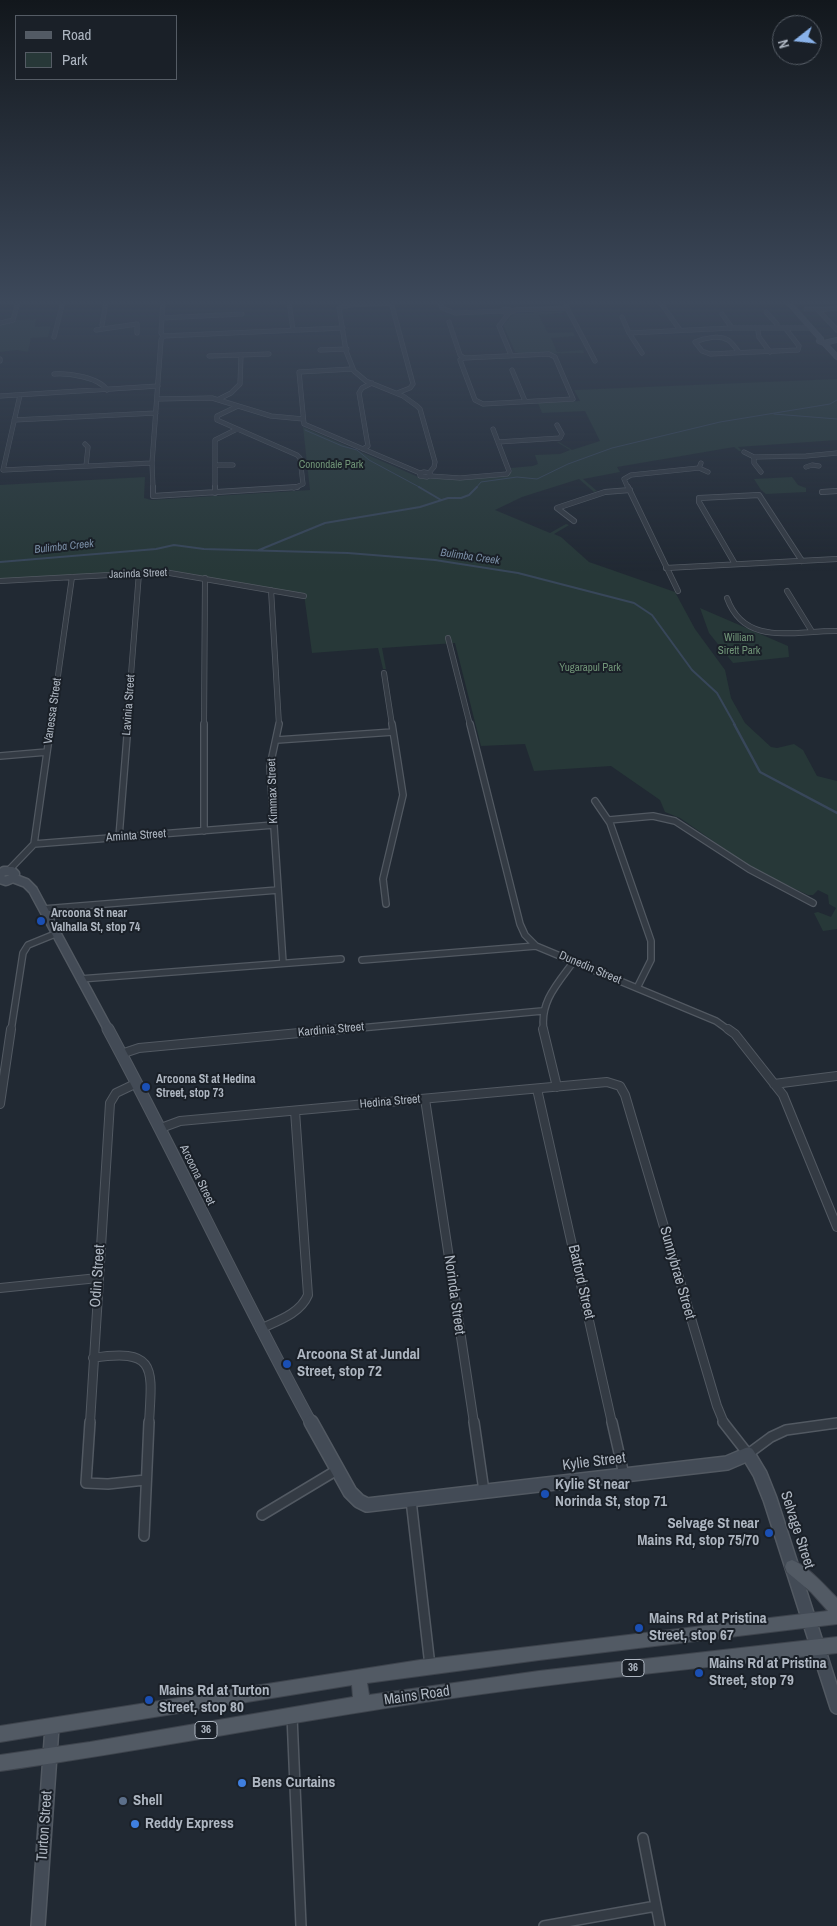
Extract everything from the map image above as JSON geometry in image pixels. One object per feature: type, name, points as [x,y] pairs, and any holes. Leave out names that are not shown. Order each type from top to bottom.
[{"type":"main road","points":[[792,1567],[816,1587],[837,1609]]},
{"type":"main road","name":"36","points":[[0,1734],[430,1666],[837,1617]]},
{"type":"main road","name":"Mains Road","points":[[0,1763],[362,1704],[837,1645]]},
{"type":"main road","points":[[359,1676],[362,1704]]},
{"type":"street","points":[[0,396],[74,392]]},
{"type":"street","points":[[158,392],[152,463],[153,496],[299,487],[303,484],[300,458],[297,455],[217,420],[217,416],[238,406]]},
{"type":"street","points":[[218,399],[232,392]]},
{"type":"street","points":[[301,392],[304,424],[420,473],[420,476],[424,477],[434,468],[435,462],[420,409],[409,399],[395,392]]},
{"type":"street","points":[[360,392],[368,446],[363,449]]},
{"type":"street","points":[[471,392],[474,400],[478,403],[491,404],[570,400],[573,396],[571,392]]},
{"type":"street","points":[[522,392],[526,401]]},
{"type":"street","points":[[20,395],[3,470],[152,463]]},
{"type":"street","points":[[157,399],[218,399],[279,419],[303,419]]},
{"type":"street","points":[[14,420],[156,413]]},
{"type":"street","points":[[498,442],[560,438],[562,434],[557,425]]},
{"type":"street","points":[[215,493],[215,440],[237,429]]},
{"type":"street","points":[[429,474],[460,478],[506,474],[508,471],[493,429]]},
{"type":"street","points":[[85,444],[88,447],[86,466]]},
{"type":"street","points":[[744,452],[754,458],[796,454],[806,456],[837,452]]},
{"type":"street","points":[[806,456],[812,465]]},
{"type":"street","points":[[754,458],[754,463],[761,472]]},
{"type":"street","points":[[699,468],[701,463]]},
{"type":"street","points":[[215,465],[233,464]]},
{"type":"street","points":[[806,467],[812,465],[819,466]]},
{"type":"street","points":[[678,591],[624,479],[626,477],[699,468],[708,472]]},
{"type":"street","points":[[574,521],[557,508],[605,492],[630,490]]},
{"type":"street","points":[[822,492],[837,491]]},
{"type":"street","points":[[735,564],[699,502],[699,498],[759,495],[802,560]]},
{"type":"street","points":[[666,568],[837,559]]},
{"type":"street","name":"Jacinda Street","points":[[0,581],[164,572],[304,596]]},
{"type":"street","name":"Lavinia Street","points":[[119,837],[139,573]]},
{"type":"street","name":"Vanessa Street","points":[[34,844],[72,577]]},
{"type":"street","points":[[204,578],[204,831]]},
{"type":"street","name":"Kimmax Street","points":[[271,590],[279,707],[277,740],[272,752],[270,766],[283,963]]},
{"type":"street","points":[[787,591],[811,630]]},
{"type":"street","points":[[726,598],[735,616],[756,629],[784,634],[803,633],[811,630],[821,632],[837,631]]},
{"type":"street","name":"Dunedin Street","points":[[448,638],[520,924],[525,935],[536,946],[725,1026],[735,1034],[774,1084],[789,1108],[837,1227]]},
{"type":"street","points":[[384,673],[403,795],[383,879],[386,904]]},
{"type":"street","points":[[277,740],[393,732]]},
{"type":"street","points":[[0,756],[47,752]]},
{"type":"street","points":[[594,801],[609,820],[652,947],[650,969],[637,988]]},
{"type":"street","points":[[609,820],[653,816],[675,821],[749,869],[813,903]]},
{"type":"street","name":"Aminta Street","points":[[34,844],[274,825]]},
{"type":"street","points":[[0,879],[6,881],[11,874],[14,862],[30,850],[34,844]]},
{"type":"street","points":[[0,874],[11,874]]},
{"type":"street","name":"Arcoona Street","points":[[11,874],[26,883],[33,890],[161,1128],[260,1329],[350,1492]]},
{"type":"street","points":[[43,910],[278,890]]},
{"type":"street","points":[[0,1104],[22,953],[28,945],[55,934]]},
{"type":"street","points":[[362,960],[536,946]]},
{"type":"street","points":[[80,979],[341,960]]},
{"type":"street","points":[[557,1087],[542,1023],[542,1011],[545,1003],[574,962]]},
{"type":"street","name":"Kardinia Street","points":[[121,1054],[139,1048],[542,1011]]},
{"type":"street","points":[[774,1084],[837,1076]]},
{"type":"street","name":"Hedina Street","points":[[161,1128],[180,1122],[607,1082],[620,1086]]},
{"type":"street","name":"Odin Street","points":[[136,1084],[116,1093],[110,1103],[86,1483],[108,1484],[145,1480]]},
{"type":"street","name":"Sunnybrae Street","points":[[620,1086],[625,1094],[681,1290],[720,1416],[748,1454]]},
{"type":"street","name":"Batford Street","points":[[537,1089],[624,1475]]},
{"type":"street","name":"Norinda Street","points":[[425,1099],[484,1491]]},
{"type":"street","points":[[260,1329],[300,1308],[307,1301],[308,1295],[296,1111]]},
{"type":"street","points":[[0,1288],[98,1278]]},
{"type":"street","points":[[93,1358],[125,1356],[143,1360],[151,1374],[144,1536]]},
{"type":"street","name":"Kylie Street","points":[[350,1492],[366,1505],[727,1463],[748,1454],[770,1437],[786,1430],[837,1423]]},
{"type":"street","name":"Selvage Street","points":[[748,1454],[764,1483],[809,1620]]},
{"type":"street","points":[[262,1515],[337,1470]]},
{"type":"street","points":[[411,1500],[430,1666]]},
{"type":"street","points":[[809,1620],[837,1708]]},
{"type":"street","points":[[292,1715],[300,1926]]},
{"type":"street","name":"Turton Street","points":[[38,1926],[52,1727]]},
{"type":"street","points":[[643,1838],[660,1926]]},
{"type":"street","points":[[544,1926],[656,1906]]},
{"type":"green space","name":"Yugarapul Park","points":[[575,392],[837,392],[837,440],[738,447],[742,451],[734,447],[617,467],[620,472],[583,479],[597,491],[594,492],[579,479],[522,497],[495,510],[550,533],[566,524],[569,525],[554,534],[561,537],[589,562],[675,592],[695,629],[725,670],[731,698],[745,723],[771,747],[777,748],[794,744],[803,750],[817,776],[837,781],[837,929],[823,931],[814,913],[818,912],[831,917],[836,908],[829,904],[828,895],[818,890],[813,895],[808,895],[755,870],[680,818],[665,812],[660,800],[611,766],[534,771],[525,744],[481,746],[455,643],[382,648],[386,669],[383,669],[378,648],[312,653],[304,594],[169,570],[0,579],[0,485],[145,477],[144,498],[151,500],[310,490],[303,427],[423,479],[459,479],[508,475],[512,471],[511,468],[538,464],[535,455],[560,454],[570,450],[557,442],[572,450],[600,441],[585,411],[542,413],[538,403],[580,401]]},
{"type":"green space","points":[[792,477],[798,485],[806,488],[806,492],[766,494],[754,479]]},
{"type":"green space","name":"William Sirett Park","points":[[700,608],[788,646],[789,657],[733,663],[709,633]]},
{"type":"waterway","points":[[476,488],[481,482],[517,477],[537,479],[568,464],[612,448],[720,422],[830,404],[837,400]]},
{"type":"waterway","points":[[774,414],[837,419]]},
{"type":"waterway","points":[[305,430],[342,446],[357,450],[369,460],[421,488]]},
{"type":"waterway","points":[[419,487],[441,500]]},
{"type":"waterway","points":[[259,550],[325,523],[420,507],[448,498],[461,498],[469,495],[476,488]]},
{"type":"waterway","name":"Bulimba Creek","points":[[0,562],[156,549],[174,545],[204,549],[348,553],[435,560],[518,573],[634,603],[652,615],[692,670],[717,693],[735,725]]},
{"type":"waterway","name":"Bulimba Creek","points":[[734,724],[760,772],[837,813]]},
{"type":"place","name":"Arcoona St near Valhalla St, stop 74","points":[[41,921]]},
{"type":"place","name":"Arcoona St at Hedina Street, stop 73","points":[[146,1087]]},
{"type":"place","name":"Arcoona St at Jundal Street, stop 72","points":[[287,1364]]},
{"type":"place","name":"Kylie St near Norinda St, stop 71","points":[[545,1494]]},
{"type":"place","name":"Selvage St near Mains Rd, stop 75/70","points":[[769,1533]]},
{"type":"place","name":"Mains Rd at Pristina Street, stop 67","points":[[639,1628]]},
{"type":"place","name":"Mains Rd at Pristina Street, stop 79","points":[[699,1673]]},
{"type":"place","name":"Mains Rd at Turton Street, stop 80","points":[[149,1700]]},
{"type":"place","name":"Bens Curtains","points":[[242,1783]]},
{"type":"place","name":"Shell","points":[[123,1801]]},
{"type":"place","name":"Reddy Express","points":[[135,1824]]},
{"type":"park label","name":"Conondale Park","points":[[331,465]]}]
